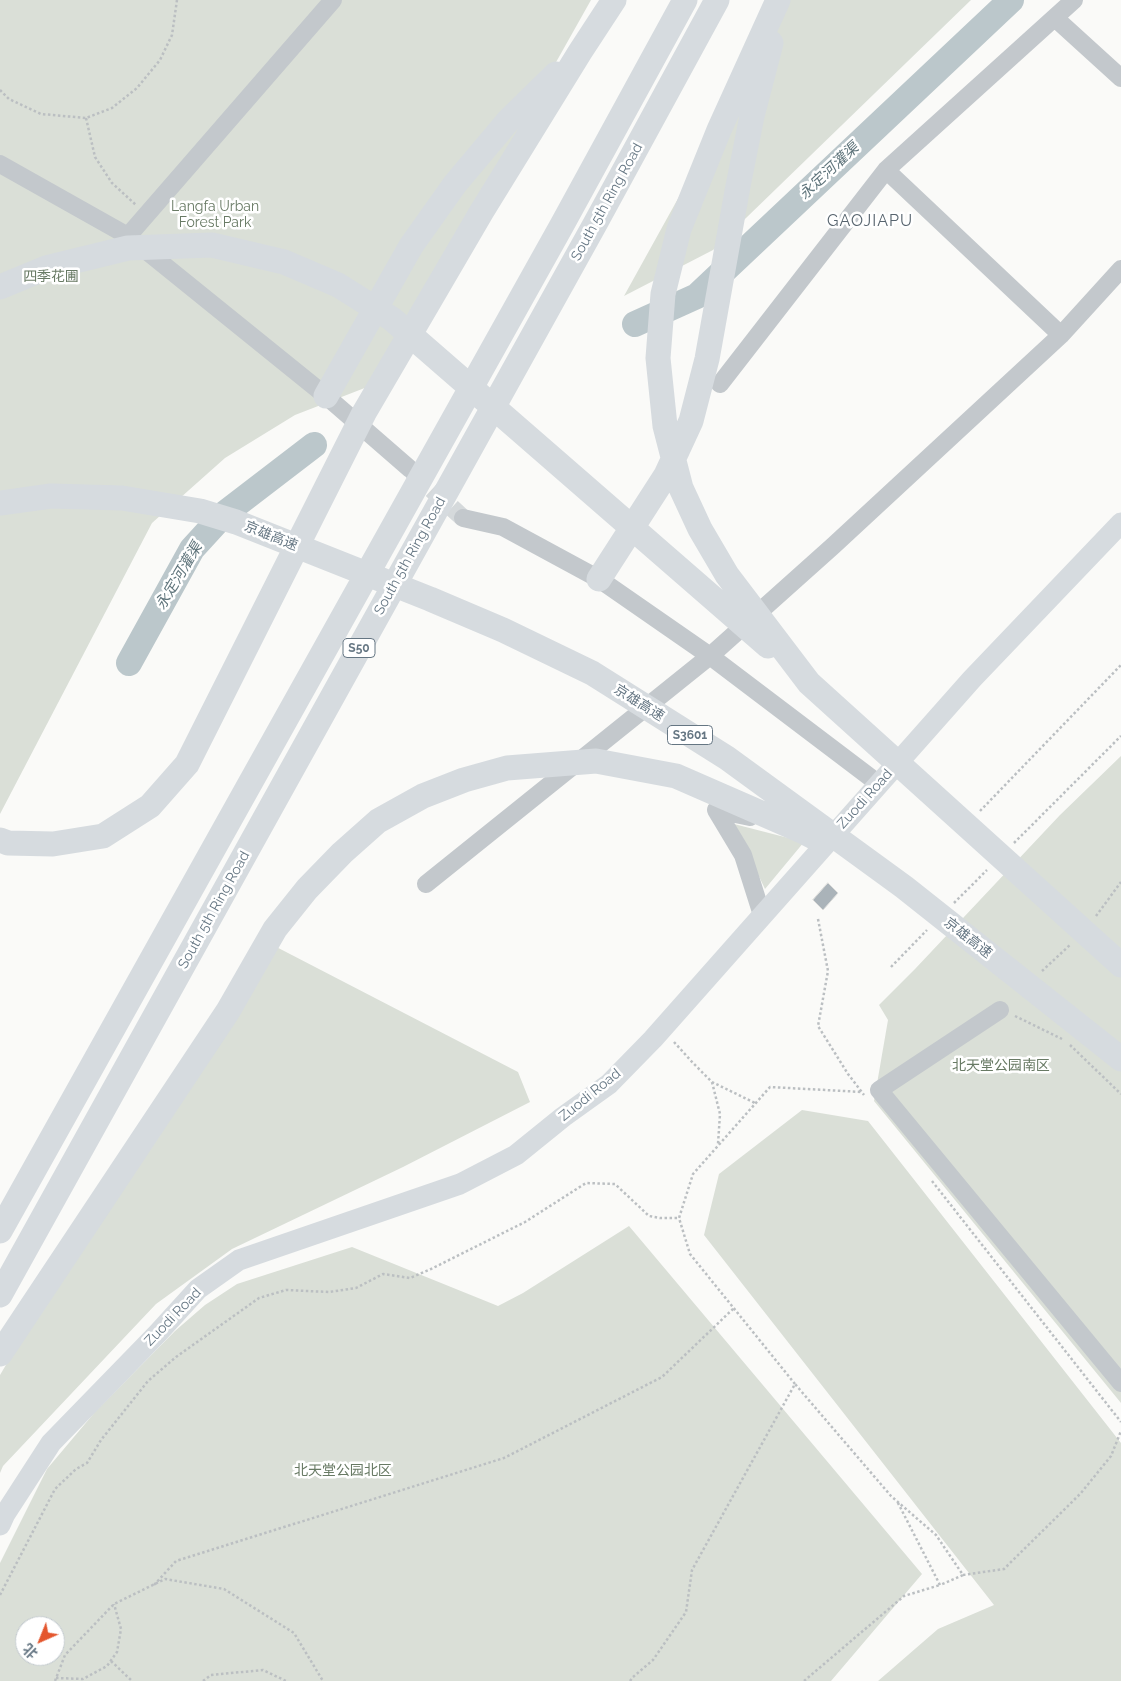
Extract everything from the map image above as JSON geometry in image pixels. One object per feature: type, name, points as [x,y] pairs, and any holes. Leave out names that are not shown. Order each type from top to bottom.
[{"type":"highway","points":[[0,840],[8,843],[53,844],[103,836],[150,806],[187,764],[364,412],[482,211],[614,0]]},
{"type":"highway","name":"South 5th Ring Road","points":[[0,1231],[552,243],[685,0]]},
{"type":"highway","name":"South 5th Ring Road","points":[[0,1295],[595,224],[717,0]]},
{"type":"highway","points":[[778,0],[719,130],[679,229],[663,294],[658,358],[665,426],[681,488],[700,529],[727,575],[809,683]]},
{"type":"highway","points":[[599,579],[666,475],[691,421],[707,360],[754,106],[783,0]]},
{"type":"highway","points":[[326,396],[411,246],[455,184],[508,121],[580,52]]},
{"type":"highway","points":[[0,287],[46,268],[128,248],[212,245],[284,262],[338,285],[392,319],[809,683],[1121,965]]},
{"type":"highway","name":"京雄高速","points":[[0,503],[51,496],[122,498],[200,511],[236,522],[430,599],[504,630],[592,673],[727,758],[904,887],[1121,1059]]},
{"type":"highway","points":[[0,1354],[228,1011],[275,929],[307,888],[356,840],[378,822],[423,796],[464,780],[507,768],[596,761],[676,776],[802,831],[904,887]]},
{"type":"main road","name":"Zuodi Road","points":[[0,1525],[5,1514],[51,1443],[198,1289],[239,1260],[460,1184],[516,1155],[609,1084],[663,1027],[972,679],[1121,523]]},
{"type":"street","points":[[128,236],[333,0]]},
{"type":"street","points":[[720,384],[886,170],[1074,0]]},
{"type":"street","points":[[1055,18],[1121,78]]},
{"type":"street","points":[[0,164],[128,236],[326,396],[410,469]]},
{"type":"street","points":[[886,170],[1061,335]]},
{"type":"street","points":[[426,884],[710,656],[840,540],[1061,335],[1121,269]]},
{"type":"street","points":[[463,518],[503,527],[599,579],[710,656],[879,784]]},
{"type":"street","points":[[762,915],[743,855],[716,810],[776,822],[841,827]]},
{"type":"street","points":[[1000,1010],[879,1090],[1121,1383]]},
{"type":"path","points":[[0,90],[9,99],[42,114],[86,118],[112,108],[137,88],[160,60],[172,35],[177,0]]},
{"type":"path","points":[[86,118],[95,157],[112,183],[146,215]]},
{"type":"path","points":[[976,816],[1121,664]]},
{"type":"path","points":[[663,1027],[693,1064],[712,1082],[755,1103]]},
{"type":"path","points":[[712,1082],[720,1114],[718,1146]]},
{"type":"path","points":[[862,1092],[770,1087],[693,1174],[679,1218],[690,1254],[795,1384],[897,1502],[936,1535],[963,1576]]},
{"type":"path","points":[[0,1595],[54,1489],[76,1469],[87,1463],[100,1440],[148,1381],[176,1357],[259,1298],[286,1290],[329,1292],[356,1288],[383,1274],[410,1278],[525,1222],[586,1183],[615,1184],[649,1216],[679,1218]]},
{"type":"path","points":[[154,1585],[176,1561],[504,1458],[662,1377],[734,1308]]},
{"type":"path","points":[[630,1681],[653,1660],[686,1612],[692,1570],[795,1384]]},
{"type":"path","points":[[804,1681],[904,1596],[963,1576],[1004,1569],[1081,1493],[1111,1456],[1121,1431]]},
{"type":"path","points":[[897,1502],[940,1585]]},
{"type":"path","points":[[114,1604],[121,1629],[116,1652],[111,1661],[107,1666],[83,1679],[56,1680],[65,1655],[114,1604],[165,1580],[224,1589],[294,1633],[323,1681]]},
{"type":"path","points":[[111,1661],[132,1681]]},
{"type":"path","points":[[203,1681],[211,1675],[263,1670],[286,1681]]},
{"type":"green space","name":"Langfa Urban Forest Park","points":[[0,0],[591,0],[375,384],[295,415],[225,458],[152,523],[0,814]]},
{"type":"green space","points":[[788,0],[971,0],[713,250],[624,296]]},
{"type":"green space","name":"北天堂公园南区","points":[[1121,756],[1121,1403],[874,1101],[888,1020],[879,1005],[1060,815]]},
{"type":"green space","points":[[734,824],[804,842],[765,889]]},
{"type":"green space","points":[[259,938],[518,1072],[530,1102],[403,1167],[232,1249],[156,1304],[3,1466],[0,1473],[0,1375]]},
{"type":"green space","points":[[802,1110],[868,1121],[1121,1443],[1121,1681],[878,1681],[938,1629],[994,1605],[704,1235],[719,1174]]},
{"type":"green space","name":"北天堂公园北区","points":[[629,1226],[922,1574],[831,1681],[0,1681],[0,1563],[47,1469],[95,1412],[175,1331],[205,1305],[237,1284],[352,1247],[498,1306],[523,1293]]},
{"type":"building","points":[[828,883],[838,893],[823,910],[813,900]]},
{"type":"waterway","name":"永定河灌渠","points":[[635,324],[697,296],[1011,0]]},
{"type":"waterway","name":"永定河灌渠","points":[[129,663],[192,549],[224,514],[314,445]]},
{"type":"tunnel","points":[[412,471],[463,518]]},
{"type":"district","name":"GAOJIAPU","points":[[870,221]]},
{"type":"park label","name":"四季花圃","points":[[51,277]]}]
